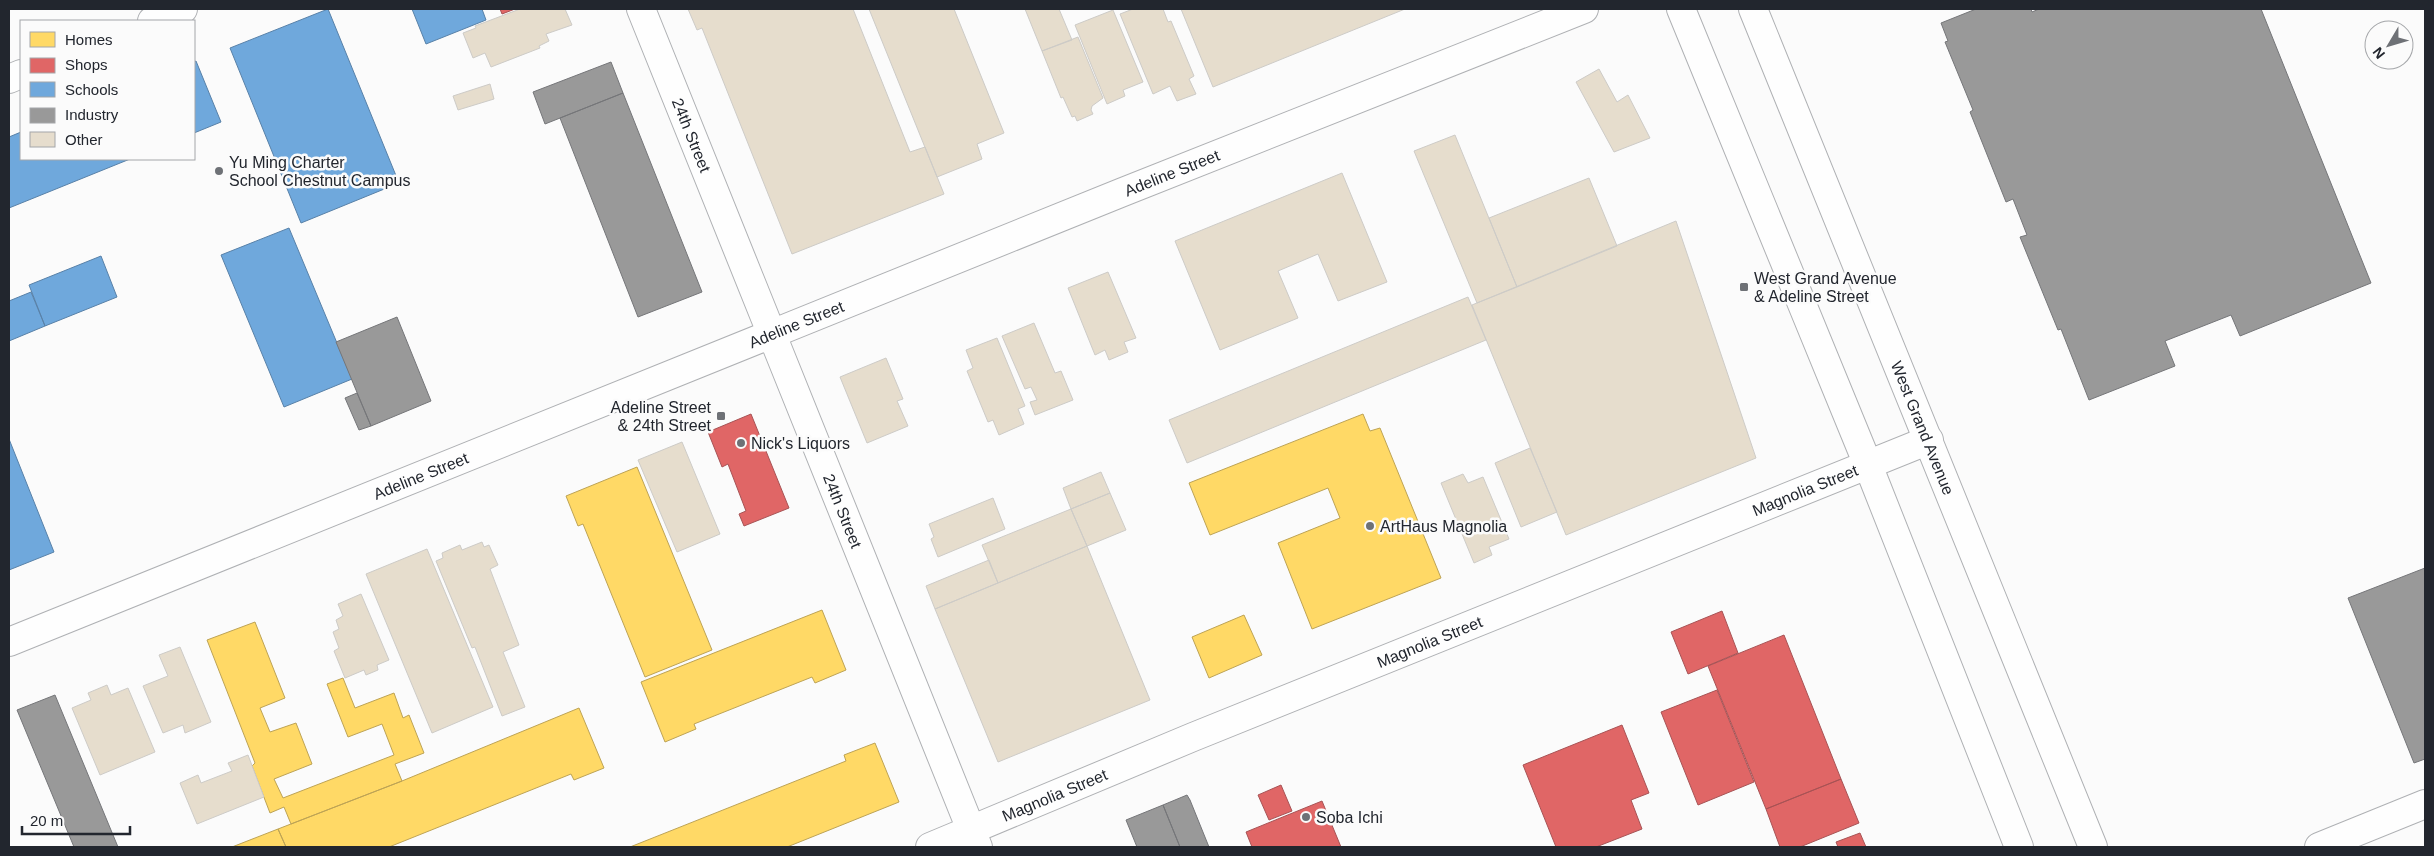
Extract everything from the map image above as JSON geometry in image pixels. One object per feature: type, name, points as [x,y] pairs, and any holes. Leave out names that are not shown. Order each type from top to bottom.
[{"type":"main road","points":[[155,20],[183,9]]},
{"type":"main road","name":"24th Street","points":[[641,9],[975,839]]},
{"type":"main road","name":"Adeline Street","points":[[9,642],[771,334],[1584,9]]},
{"type":"main road","points":[[1681,9],[1868,465],[2019,847]]},
{"type":"main road","name":"West Grand Avenue","points":[[1753,9],[1930,440],[2093,847]]},
{"type":"main road","name":"Magnolia Street","points":[[930,847],[975,839],[1193,737],[1930,440]]},
{"type":"main road","points":[[2319,847],[2425,804]]},
{"type":"building: Homes","name":"ArtHaus Magnolia","points":[[1363,414],[1370,431],[1380,428],[1441,578],[1312,629],[1278,543],[1340,518],[1328,488],[1210,535],[1189,483]]},
{"type":"building: Homes","points":[[637,467],[712,650],[645,677],[583,524],[578,526],[566,496]]},
{"type":"building: Homes","points":[[822,610],[846,670],[815,683],[812,677],[694,724],[696,729],[665,742],[641,682]]},
{"type":"building: Homes","points":[[1244,615],[1262,655],[1209,678],[1192,637]]},
{"type":"building: Homes","points":[[255,622],[285,698],[260,708],[270,732],[296,723],[312,764],[274,779],[283,798],[394,755],[382,724],[348,737],[327,684],[343,678],[355,708],[394,693],[403,718],[409,715],[424,753],[395,764],[402,781],[291,824],[284,807],[270,813],[252,766],[255,763],[207,640]]},
{"type":"building: Homes","points":[[579,708],[604,768],[574,780],[571,774],[389,847],[286,847],[278,829],[402,781]]},
{"type":"building: Homes","points":[[875,743],[899,802],[787,847],[630,847],[846,761],[844,755]]},
{"type":"building: Homes","points":[[278,829],[286,847],[232,847]]},
{"type":"building: Shops","points":[[500,9],[515,9],[502,14]]},
{"type":"building: Shops","points":[[751,414],[789,508],[744,526],[739,514],[746,511],[728,464],[722,467],[708,432]]},
{"type":"building: Shops","points":[[1722,611],[1738,653],[1688,674],[1671,632]]},
{"type":"building: Shops","points":[[1784,635],[1841,779],[1766,809],[1708,666]]},
{"type":"building: Shops","points":[[1717,690],[1754,782],[1698,805],[1661,712]]},
{"type":"building: Shops","points":[[1622,725],[1649,793],[1631,800],[1642,829],[1596,847],[1556,847],[1523,765]]},
{"type":"building: Shops","points":[[1841,779],[1859,823],[1800,847],[1780,847],[1766,809]]},
{"type":"building: Shops","points":[[1281,785],[1292,811],[1269,820],[1258,795]]},
{"type":"building: Shops","name":"Soba Ichi","points":[[1322,801],[1341,847],[1252,847],[1246,832]]},
{"type":"building: Shops","points":[[1860,833],[1866,847],[1838,847],[1836,842]]},
{"type":"building: Schools","points":[[328,9],[399,183],[301,223],[230,48]]},
{"type":"building: Schools","points":[[412,9],[482,9],[486,20],[426,44]]},
{"type":"building: Schools","points":[[195,62],[221,122],[195,133]]},
{"type":"building: Schools","points":[[20,132],[20,160],[128,160],[9,208],[9,137]]},
{"type":"building: Schools","points":[[289,228],[352,379],[284,407],[221,255]]},
{"type":"building: Schools","points":[[101,256],[117,297],[45,326],[29,285]]},
{"type":"building: Schools","points":[[31,292],[45,326],[9,341],[9,301]]},
{"type":"building: Schools","points":[[9,439],[54,552],[9,570]]},
{"type":"building: Industry","points":[[1976,9],[2031,9],[2032,12],[2039,9],[2261,9],[2371,283],[2240,336],[2231,315],[2165,341],[2175,366],[2089,400],[2061,329],[2058,330],[2020,237],[2027,235],[2013,199],[2006,202],[1970,112],[1973,110],[1945,42],[1948,41],[1941,23]]},
{"type":"building: Industry","points":[[611,62],[623,93],[545,124],[533,92]]},
{"type":"building: Industry","points":[[623,93],[702,292],[638,317],[560,118]]},
{"type":"building: Industry","points":[[397,317],[431,401],[371,426],[336,342]]},
{"type":"building: Industry","points":[[357,393],[371,426],[359,430],[345,398]]},
{"type":"building: Industry","points":[[2425,568],[2425,759],[2414,763],[2348,598]]},
{"type":"building: Industry","points":[[55,695],[118,847],[74,847],[17,710]]},
{"type":"building: Industry","points":[[1187,795],[1209,847],[1180,847],[1163,805]]},
{"type":"building: Industry","points":[[1163,805],[1180,847],[1137,847],[1126,820]]},
{"type":"building: Other","points":[[520,9],[565,9],[572,25],[546,34],[549,41],[539,46],[540,48],[491,67],[485,53],[473,58],[463,33],[476,28],[475,26]]},
{"type":"building: Other","points":[[688,9],[853,9],[910,152],[925,147],[944,194],[792,254],[702,28],[697,30]]},
{"type":"building: Other","points":[[869,9],[954,9],[1004,133],[977,144],[982,159],[937,177]]},
{"type":"building: Other","points":[[1025,9],[1059,9],[1072,40],[1042,51]]},
{"type":"building: Other","points":[[1133,9],[1163,9],[1168,22],[1171,21],[1194,76],[1189,79],[1196,94],[1177,101],[1170,86],[1153,94],[1120,14]]},
{"type":"building: Other","points":[[1181,9],[1405,9],[1213,87]]},
{"type":"building: Other","points":[[1113,10],[1143,82],[1123,90],[1125,96],[1107,104],[1075,25]]},
{"type":"building: Other","points":[[1078,37],[1103,98],[1092,106],[1093,114],[1077,121],[1075,116],[1072,117],[1063,97],[1061,98],[1042,51]]},
{"type":"building: Other","points":[[1599,69],[1617,102],[1628,95],[1650,138],[1614,152],[1576,82]]},
{"type":"building: Other","points":[[490,84],[494,99],[458,110],[453,96]]},
{"type":"building: Other","points":[[1455,135],[1517,287],[1477,303],[1414,151]]},
{"type":"building: Other","points":[[1342,173],[1387,282],[1338,301],[1318,254],[1278,271],[1298,318],[1220,350],[1175,241]]},
{"type":"building: Other","points":[[1589,178],[1617,246],[1517,287],[1489,218]]},
{"type":"building: Other","points":[[1676,221],[1756,458],[1566,535],[1472,305]]},
{"type":"building: Other","points":[[1108,272],[1136,338],[1124,342],[1128,352],[1109,360],[1105,350],[1095,355],[1068,288]]},
{"type":"building: Other","points":[[1468,297],[1486,340],[1187,463],[1169,420]]},
{"type":"building: Other","points":[[1034,323],[1055,373],[1061,371],[1073,400],[1035,415],[1030,402],[1037,400],[1031,387],[1025,389],[1002,336]]},
{"type":"building: Other","points":[[997,338],[1025,406],[1018,409],[1024,424],[999,435],[993,420],[988,422],[967,371],[973,368],[966,350]]},
{"type":"building: Other","points":[[886,358],[903,399],[897,401],[908,426],[867,443],[840,377]]},
{"type":"building: Other","points":[[682,442],[720,534],[677,552],[638,460]]},
{"type":"building: Other","points":[[1530,448],[1557,512],[1521,527],[1495,463]]},
{"type":"building: Other","points":[[1101,472],[1110,493],[1071,509],[1063,488]]},
{"type":"building: Other","points":[[1463,474],[1468,483],[1483,477],[1509,539],[1489,547],[1492,555],[1474,563],[1441,483]]},
{"type":"building: Other","points":[[1110,493],[1126,530],[1087,546],[1071,509]]},
{"type":"building: Other","points":[[993,498],[1005,529],[938,557],[931,539],[934,537],[929,524]]},
{"type":"building: Other","points":[[1071,509],[1087,546],[998,583],[982,545]]},
{"type":"building: Other","points":[[482,542],[484,547],[489,545],[498,565],[490,569],[519,645],[503,652],[525,707],[502,716],[475,647],[472,648],[436,561],[443,558],[442,553],[460,545],[462,550]]},
{"type":"building: Other","points":[[1087,546],[1150,700],[998,762],[935,609]]},
{"type":"building: Other","points":[[427,549],[493,707],[432,733],[366,574]]},
{"type":"building: Other","points":[[989,560],[998,583],[935,609],[926,586]]},
{"type":"building: Other","points":[[361,594],[389,660],[377,665],[378,670],[366,675],[364,670],[345,678],[334,651],[339,648],[333,632],[339,629],[336,620],[343,616],[338,604]]},
{"type":"building: Other","points":[[180,647],[211,722],[185,733],[183,725],[163,733],[143,686],[168,676],[159,655]]},
{"type":"building: Other","points":[[107,685],[111,695],[128,688],[155,752],[100,775],[72,708],[91,700],[88,693]]},
{"type":"building: Other","points":[[248,755],[264,797],[197,824],[180,783],[198,775],[201,783],[232,771],[228,763]]},
{"type":"place","name":"Yu Ming Charter School Chestnut Campus","points":[[219,171]]},
{"type":"place","name":"West Grand Avenue & Adeline Street","points":[[1744,287]]},
{"type":"place","name":"Adeline Street & 24th Street","points":[[721,416]]},
{"type":"place","name":"Nick's Liquors","points":[[741,443]]},
{"type":"place","name":"ArtHaus Magnolia","points":[[1370,526]]},
{"type":"place","name":"Soba Ichi","points":[[1306,817]]}]
